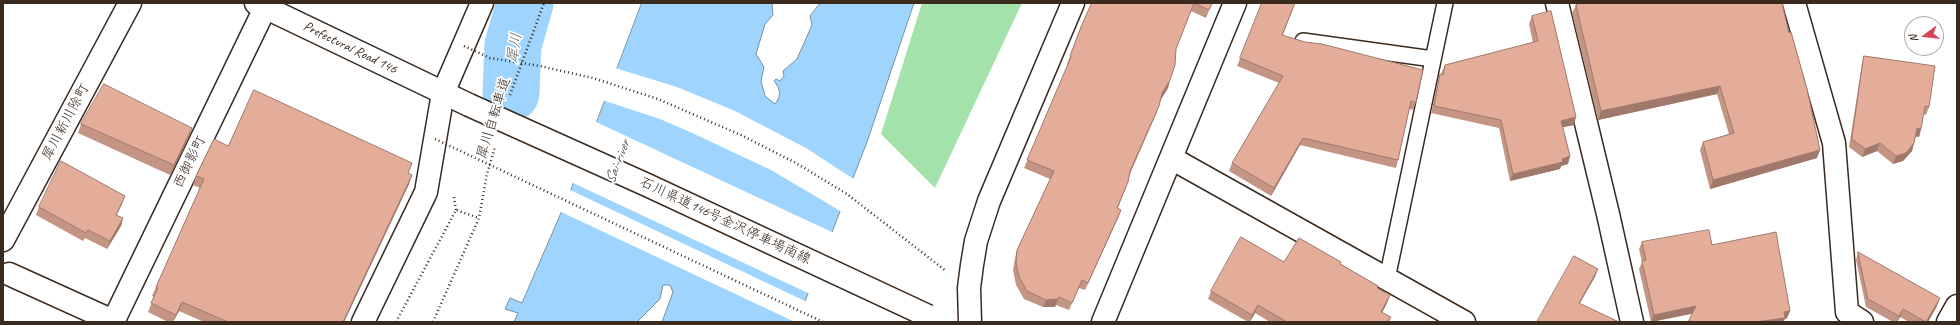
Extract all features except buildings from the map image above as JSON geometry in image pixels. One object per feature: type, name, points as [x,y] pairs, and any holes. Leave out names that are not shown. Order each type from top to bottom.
[{"type":"street","name":"犀川新川除町","points":[[3,240],[130,3]]},
{"type":"street","points":[[362,322],[426,192],[444,93],[482,3]]},
{"type":"street","points":[[970,322],[969,288],[972,265],[976,241],[986,208],[1073,3]]},
{"type":"street","points":[[1103,322],[1235,3]]},
{"type":"street","points":[[1557,3],[1608,214],[1632,322]]},
{"type":"street","points":[[1794,3],[1834,143],[1847,312],[1862,322]]},
{"type":"street","name":"Prefectural Road 146","points":[[263,4],[444,93]]},
{"type":"street","name":"西御影町","points":[[114,322],[263,4]]},
{"type":"street","name":"石川県道146号金沢停車場南線","points":[[444,93],[655,188],[934,319]]},
{"type":"street","points":[[1171,158],[1464,322]]},
{"type":"street","points":[[5,278],[114,322]]},
{"type":"street","points":[[1948,322],[1957,306]]},
{"type":"lane","points":[[1387,279],[1445,3]]},
{"type":"lane","points":[[1303,42],[1433,59]]},
{"type":"path","name":"犀川自転車道","points":[[509,100],[544,3]]},
{"type":"path","points":[[464,46],[490,58],[540,66],[601,80],[658,99],[743,136],[796,163],[847,194],[946,271]]},
{"type":"path","points":[[435,139],[823,322]]},
{"type":"path","name":"犀川自転車道","points":[[433,322],[479,218],[487,174],[496,144]]},
{"type":"path","points":[[396,322],[456,210],[479,218]]},
{"type":"green space","points":[[922,3],[1022,3],[935,188],[881,134]]},
{"type":"water","name":"Sai-river","points":[[642,3],[772,3],[773,15],[765,24],[756,54],[764,67],[761,81],[765,96],[775,104],[779,98],[779,92],[778,86],[774,81],[776,79],[780,81],[784,76],[783,71],[797,59],[812,25],[810,16],[820,3],[914,3],[867,142],[797,322],[662,322],[673,292],[670,285],[663,285],[660,299],[637,322],[514,322],[518,313],[505,309],[510,298],[522,303],[570,192]]},
{"type":"pier","points":[[615,68],[677,87],[735,111],[806,148],[854,179],[842,212],[771,170],[690,132],[660,119],[602,100]]},
{"type":"pier","points":[[594,121],[834,233],[810,294],[571,182]]},
{"type":"pier","points":[[568,189],[807,302],[800,322],[795,322],[559,211]]},
{"type":"waterway","name":"犀川","points":[[511,93],[513,45],[525,3]]}]
